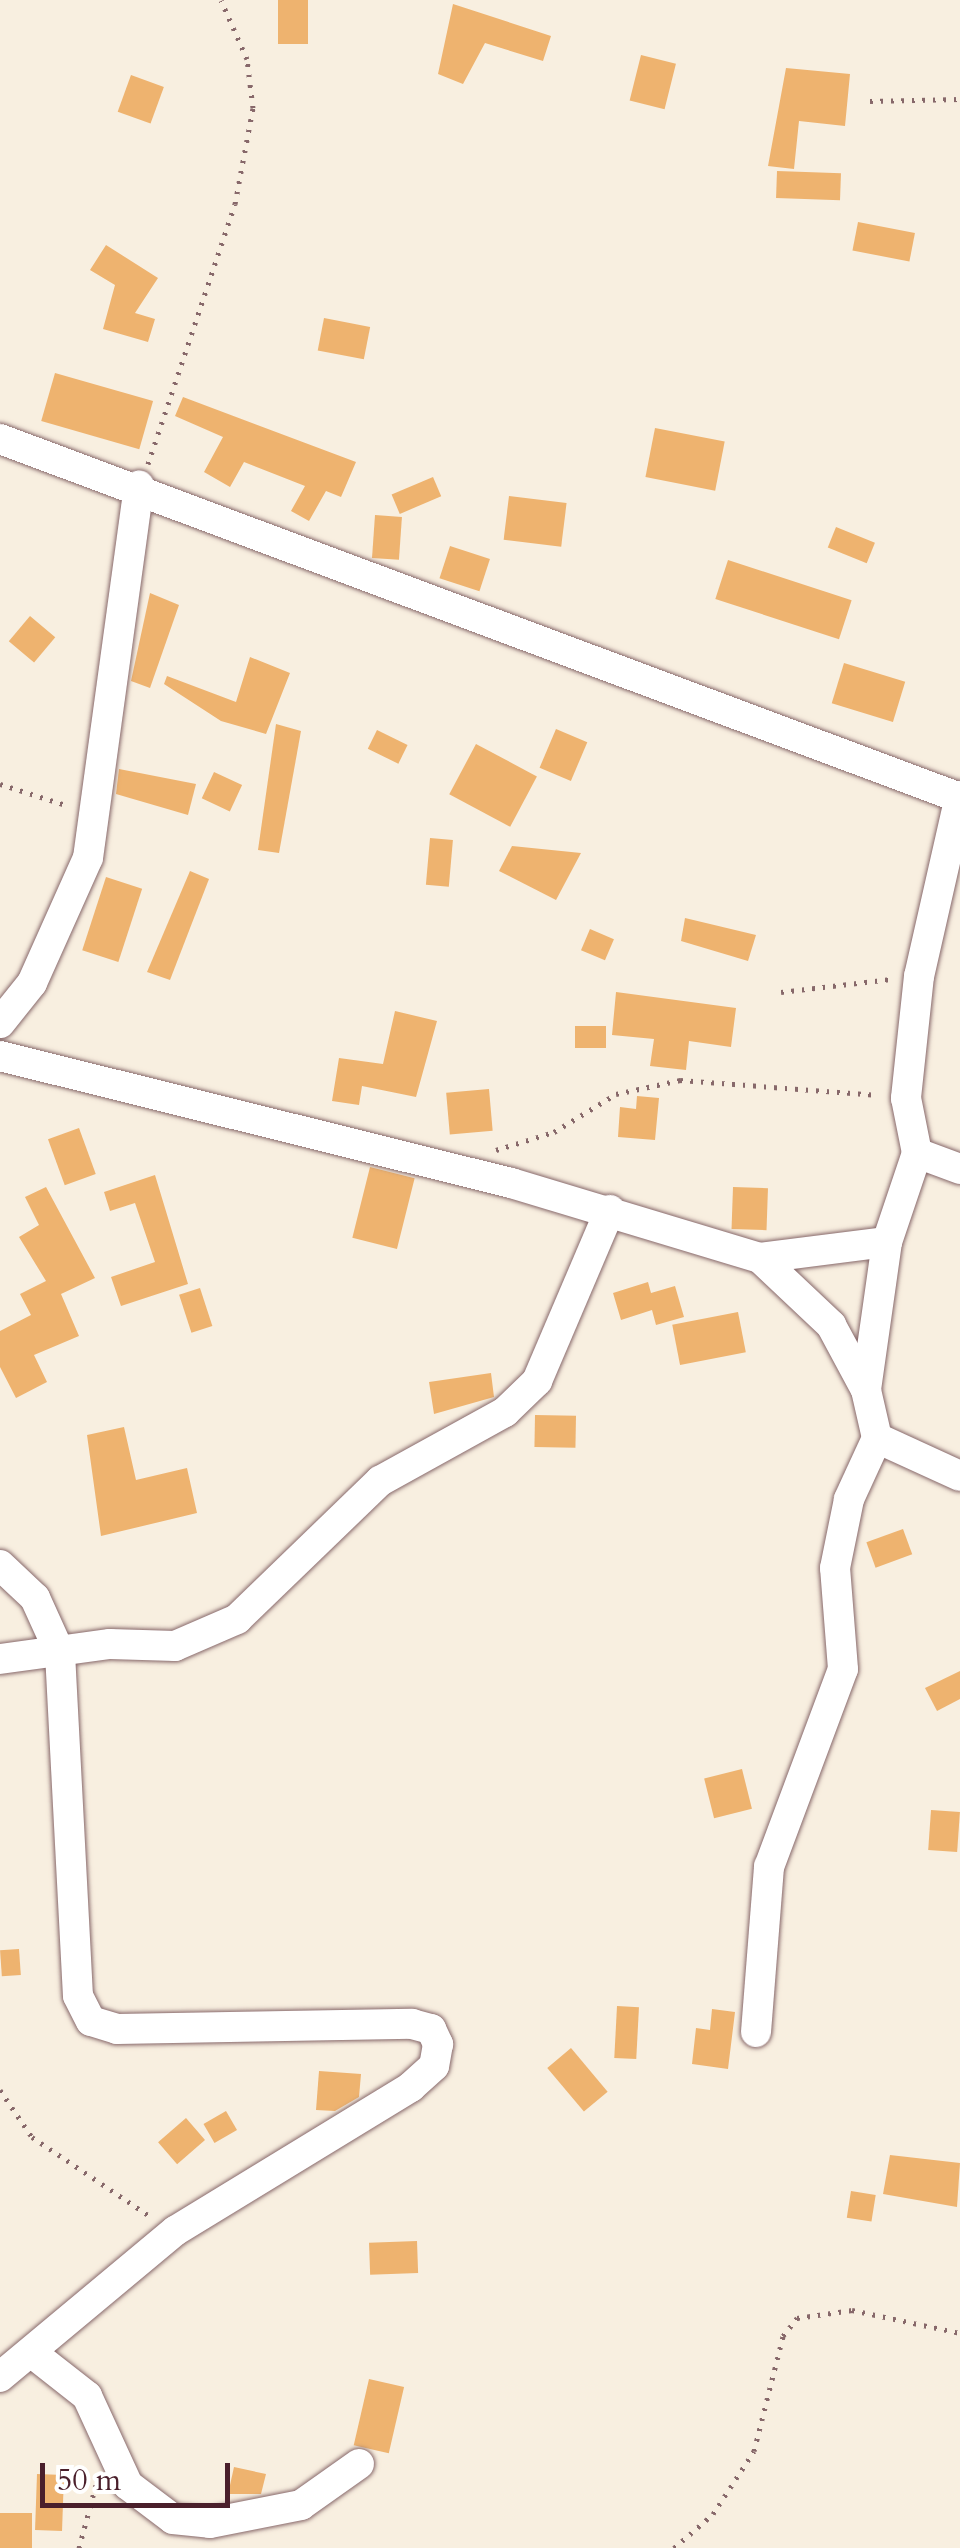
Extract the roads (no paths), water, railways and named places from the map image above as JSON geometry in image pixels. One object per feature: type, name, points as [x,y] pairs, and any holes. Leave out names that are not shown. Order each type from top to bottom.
[{"type":"street","points":[[0,439],[138,485],[960,798],[919,976],[906,1098],[917,1153],[887,1242],[866,1390]]},
{"type":"street","points":[[0,1023],[60,926],[94,815],[138,485]]},
{"type":"street","points":[[0,1056],[610,1210],[760,1258],[887,1242]]},
{"type":"street","points":[[917,1153],[960,1168]]},
{"type":"street","points":[[0,1660],[202,1640],[278,1582],[380,1481],[505,1412],[537,1381],[610,1210]]},
{"type":"street","points":[[756,2032],[769,1867],[842,1669],[835,1568],[849,1499],[877,1438],[866,1390],[832,1325],[760,1258]]},
{"type":"street","points":[[877,1438],[960,1476]]},
{"type":"street","points":[[0,1565],[35,1598],[60,1653],[78,1996],[92,2021],[118,2030],[412,2024],[438,2044],[434,2066],[400,2095],[175,2231],[36,2356],[0,2377]]},
{"type":"street","points":[[36,2356],[87,2396],[128,2486],[154,2508],[210,2523],[301,2504],[359,2464]]}]
